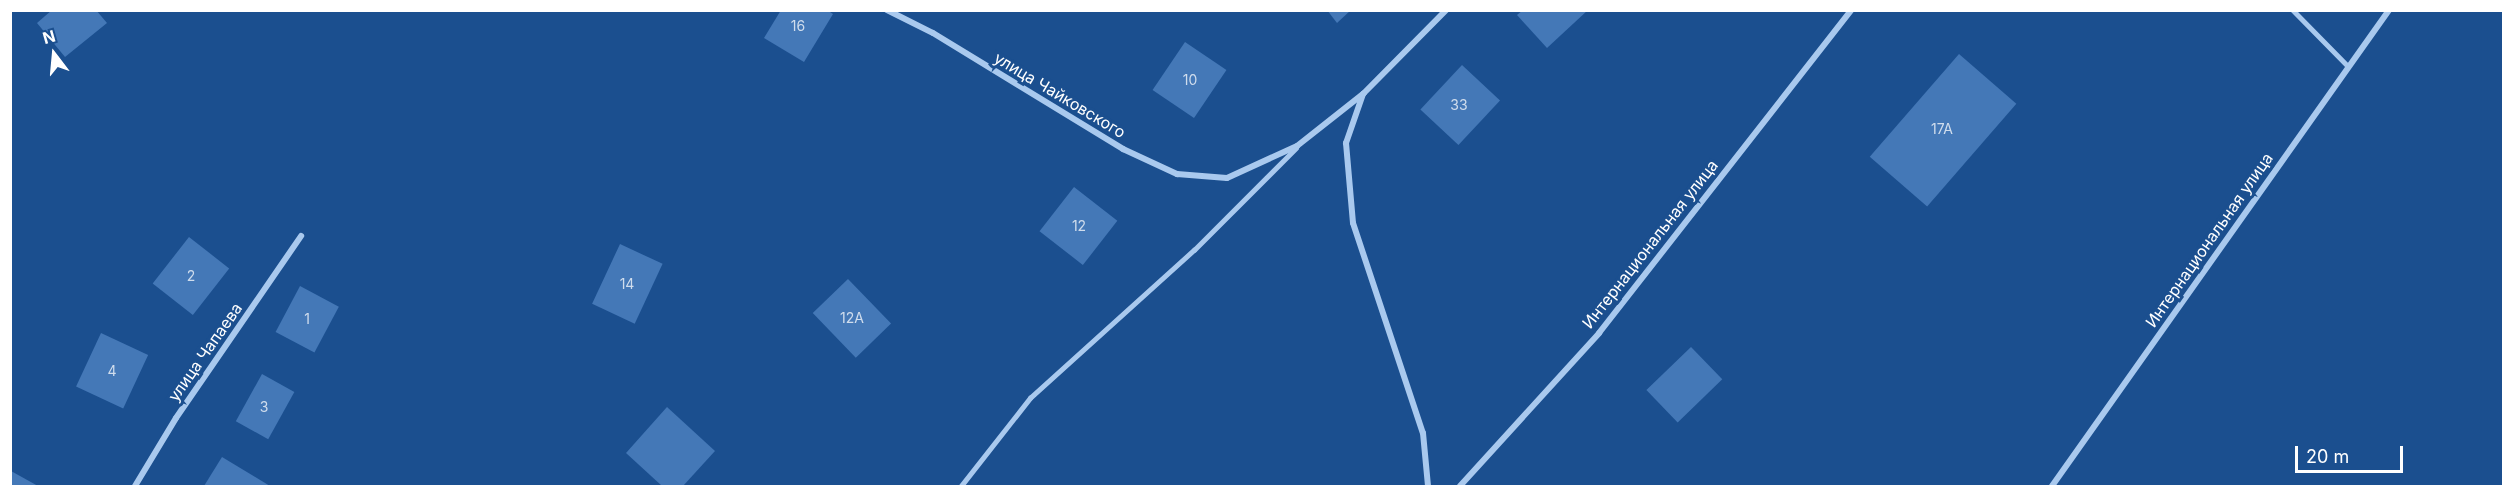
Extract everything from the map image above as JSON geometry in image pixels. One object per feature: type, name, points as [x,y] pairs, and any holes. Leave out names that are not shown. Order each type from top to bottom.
[{"type":"street","name":"улица Чайковского","points":[[887,10],[933,33],[1123,149],[1177,174],[1227,178],[1298,146]]},
{"type":"street","points":[[1298,146],[1364,93],[1446,10]]},
{"type":"street","name":"Интернациональная улица","points":[[1460,486],[1599,333],[1851,10]]},
{"type":"street","name":"Интернациональная улица","points":[[2052,486],[2389,10]]},
{"type":"street","points":[[1364,93],[1346,143],[1353,223],[1423,433],[1428,486]]},
{"type":"street","name":"улица Чапаева","points":[[135,486],[176,418],[301,236]]},
{"type":"lane","points":[[2294,10],[2348,66]]},
{"type":"lane","points":[[961,486],[1030,398],[1194,250],[1298,146]]},
{"type":"building","points":[[52,10],[96,10],[107,23],[65,57],[37,23]]},
{"type":"building","points":[[781,10],[827,10],[833,14],[804,62],[764,38]]},
{"type":"building","points":[[1327,10],[1351,10],[1337,23]]},
{"type":"building","points":[[1523,10],[1588,10],[1547,48],[1517,15]]},
{"type":"building","points":[[1185,42],[1226,70],[1194,118],[1153,90]]},
{"type":"building","points":[[1959,54],[2016,104],[1927,207],[1870,157]]},
{"type":"building","points":[[1462,65],[1500,100],[1458,145],[1420,110]]},
{"type":"building","points":[[1074,187],[1117,221],[1083,265],[1040,231]]},
{"type":"building","points":[[189,237],[229,268],[193,315],[153,283]]},
{"type":"building","points":[[620,244],[663,264],[635,324],[592,304]]},
{"type":"building","points":[[848,279],[891,324],[856,358],[813,313]]},
{"type":"building","points":[[300,286],[339,307],[314,353],[276,332]]},
{"type":"building","points":[[101,333],[148,355],[123,408],[76,386]]},
{"type":"building","points":[[1691,347],[1722,379],[1678,422],[1646,390]]},
{"type":"building","points":[[262,374],[294,392],[268,439],[236,421]]},
{"type":"building","points":[[667,407],[715,451],[683,486],[662,486],[626,453]]},
{"type":"building","points":[[222,457],[270,486],[204,486]]},
{"type":"building","points":[[11,471],[38,486],[10,486]]}]
